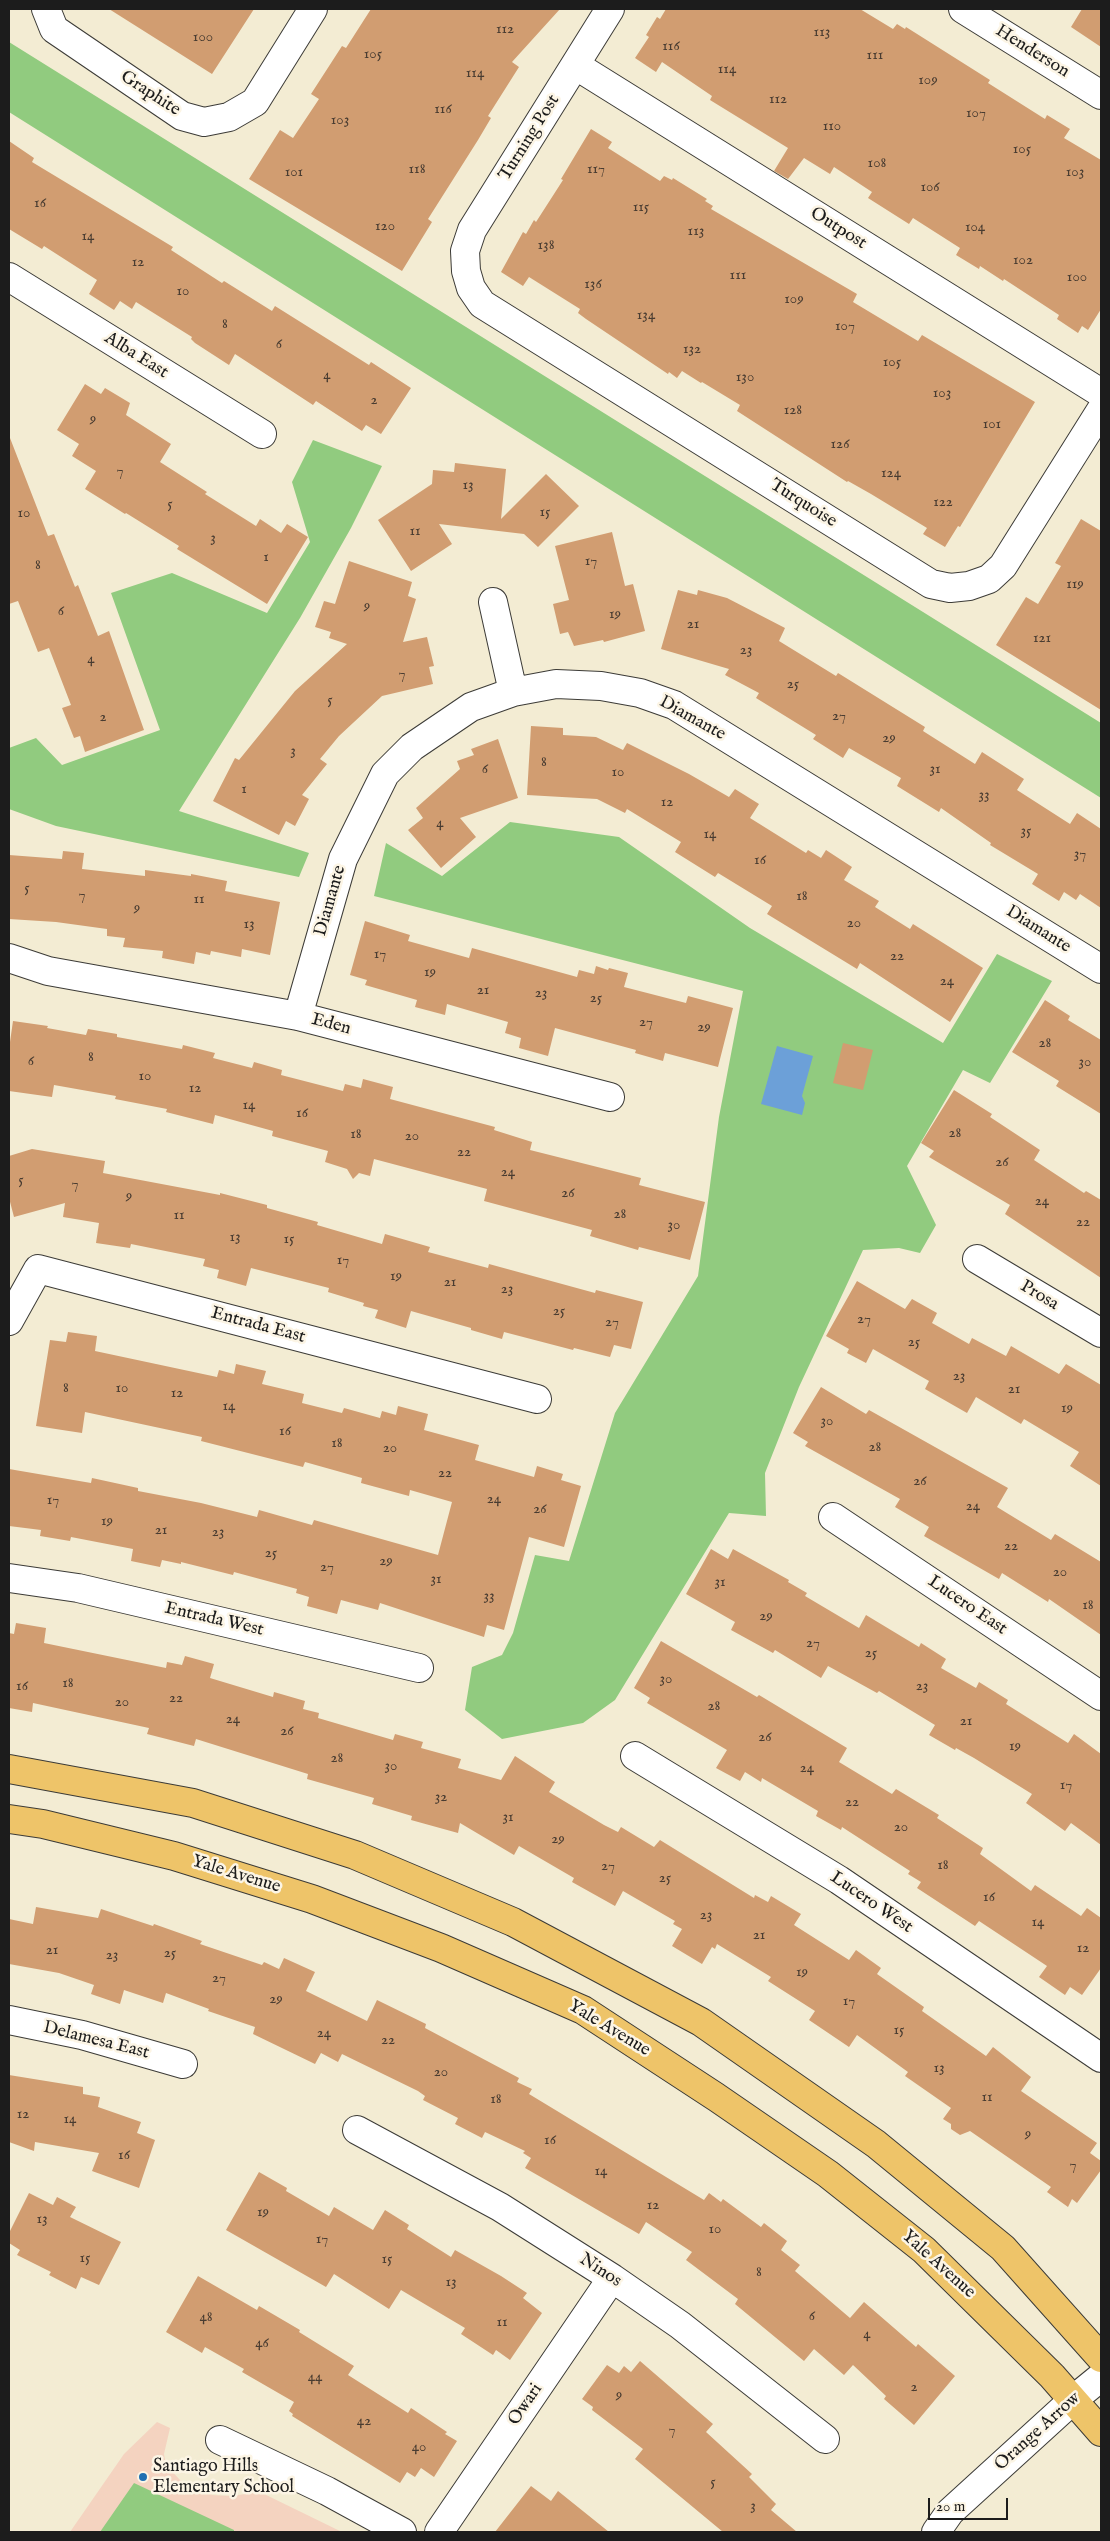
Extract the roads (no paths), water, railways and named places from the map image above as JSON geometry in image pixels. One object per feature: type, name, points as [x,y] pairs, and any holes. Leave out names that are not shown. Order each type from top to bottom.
[{"type":"main road","points":[[9,1769],[192,1803],[355,1855],[513,1922],[701,2022],[876,2144],[1004,2248],[1101,2358]]},
{"type":"main road","name":"Yale Avenue","points":[[9,1819],[43,1824],[174,1856],[312,1899],[441,1948],[583,2010],[716,2097],[828,2174],[924,2250],[975,2298],[1074,2399],[1101,2432]]},
{"type":"street","name":"Graphite","points":[[46,9],[54,29],[182,116],[204,122],[229,117],[255,102],[313,9]]},
{"type":"street","name":"Turning Post","points":[[466,272],[465,250],[472,230],[610,9]]},
{"type":"street","name":"Henderson","points":[[963,9],[1101,95]]},
{"type":"street","name":"Outpost","points":[[575,64],[1101,392]]},
{"type":"street","name":"Turquoise","points":[[466,272],[471,288],[482,304],[931,584],[950,588],[970,586],[989,579],[1003,566],[1101,410]]},
{"type":"street","name":"Alba East","points":[[9,277],[262,434]]},
{"type":"street","points":[[492,602],[513,692]]},
{"type":"street","name":"Diamante","points":[[298,1016],[343,858],[385,774],[412,747],[471,706],[513,692],[556,684],[601,686],[640,693],[674,706],[1101,969]]},
{"type":"street","name":"Eden","points":[[9,958],[48,971],[298,1016],[610,1098]]},
{"type":"street","name":"Eden","points":[[9,978],[48,971]]},
{"type":"street","name":"Prosa","points":[[977,1259],[1101,1333]]},
{"type":"street","name":"Entrada East","points":[[9,1321],[38,1269],[536,1399]]},
{"type":"street","name":"Lucero East","points":[[833,1517],[1101,1696]]},
{"type":"street","name":"Entrada West","points":[[9,1578],[78,1588],[419,1668]]},
{"type":"street","name":"Lucero West","points":[[635,1756],[839,1880],[1101,2058]]},
{"type":"street","name":"Delamesa East","points":[[9,2020],[82,2034],[183,2064]]},
{"type":"street","name":"Ninos","points":[[358,2130],[500,2207],[612,2278],[680,2325],[825,2439]]},
{"type":"street","name":"Owari","points":[[439,2532],[612,2278]]},
{"type":"street","name":"Orange Arrow","points":[[936,2532],[950,2512],[1074,2399],[1101,2378]]},
{"type":"street","points":[[220,2440],[327,2491],[402,2532]]},
{"type":"water","points":[[777,1046],[813,1056],[802,1096],[805,1103],[802,1115],[761,1104]]},
{"type":"place","name":"Santiago Hills Elementary School","points":[[143,2477]]}]
